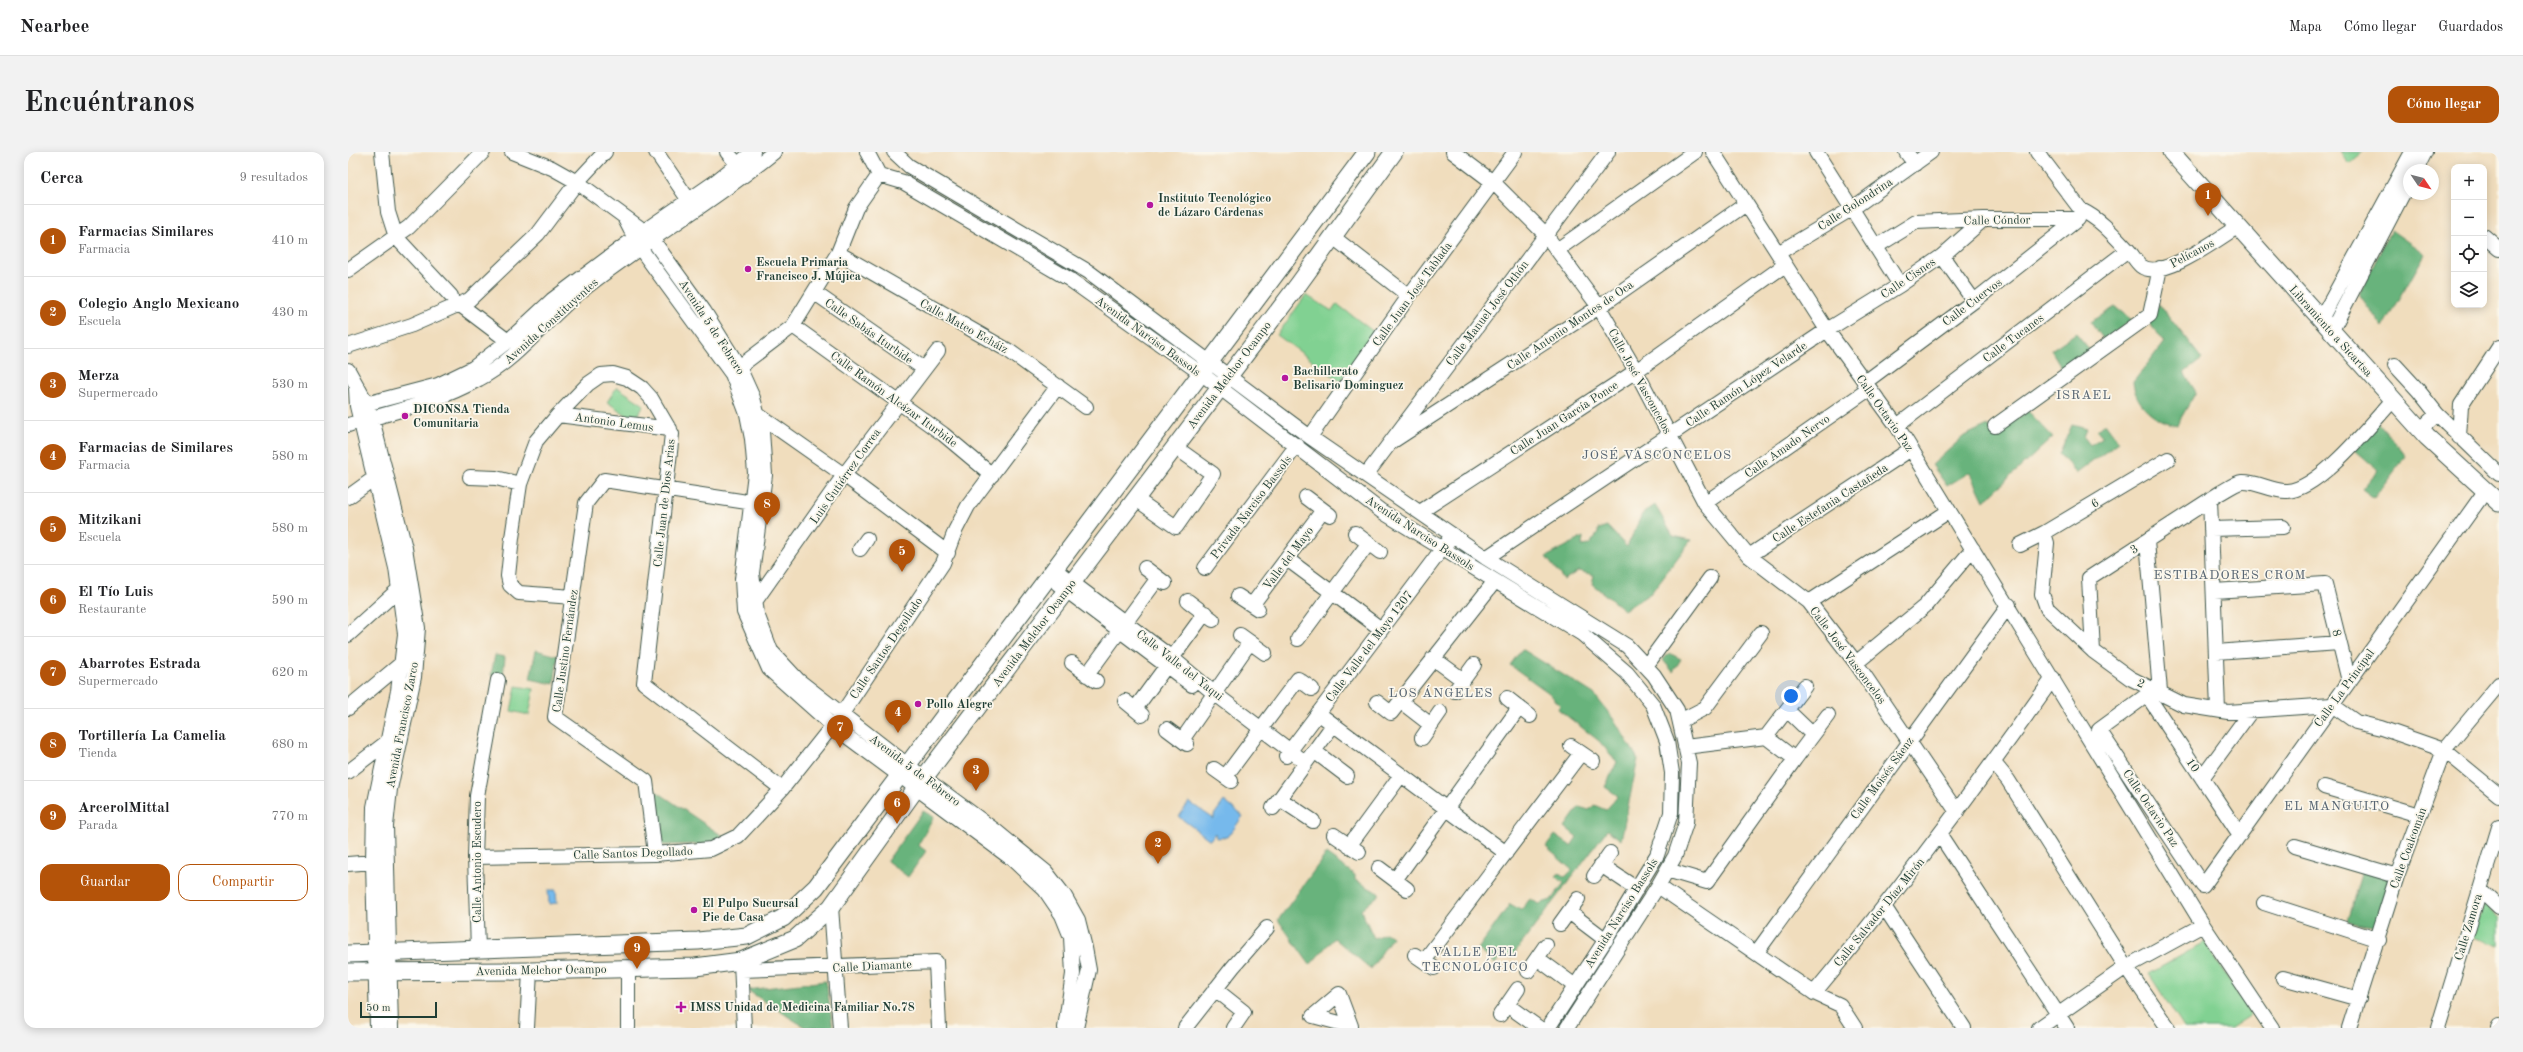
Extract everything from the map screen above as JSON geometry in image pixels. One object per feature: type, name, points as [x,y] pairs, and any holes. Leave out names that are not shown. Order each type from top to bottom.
[{"type":"main road","points":[[1368,152],[1389,158]]},
{"type":"main road","name":"Avenida Melchor Ocampo","points":[[348,954],[698,942],[747,936],[783,918],[816,887],[905,771],[1368,152]]},
{"type":"main road","name":"Libramiento a Sicartsa","points":[[2171,152],[2420,430],[2499,503]]},
{"type":"main road","name":"Avenida Melchor Ocampo","points":[[348,972],[382,970],[530,971],[742,966],[795,939],[831,907],[920,782],[1136,499],[1333,237],[1389,158]]},
{"type":"street","points":[[382,152],[388,212],[396,237],[455,300],[508,341]]},
{"type":"street","points":[[348,270],[409,227],[484,152]]},
{"type":"street","name":"Avenida 5 de Febrero","points":[[512,152],[552,168],[578,182],[624,216],[704,311],[739,367],[762,431],[765,475],[757,504],[742,579],[744,612],[769,669],[920,782],[997,832],[1046,872],[1064,896],[1078,920],[1089,970],[1076,1028]]},
{"type":"street","points":[[656,152],[688,199]]},
{"type":"street","points":[[726,152],[738,165]]},
{"type":"street","name":"Avenida Constituyentes","points":[[360,422],[411,407],[454,392],[481,378],[514,357],[547,321],[688,199],[738,165],[753,152]]},
{"type":"street","name":"Avenida Constituyentes","points":[[357,406],[438,385],[474,368],[508,341],[552,300],[642,239],[737,182],[774,152]]},
{"type":"street","points":[[739,367],[793,326],[815,293],[838,253],[856,208],[879,175],[867,152]]},
{"type":"street","name":"Avenida Narciso Bassols","points":[[894,152],[909,166],[1089,272],[1223,382],[1297,446],[1381,511],[1582,634],[1627,673],[1653,705],[1667,741],[1672,773],[1671,813],[1657,855],[1606,940],[1548,1028]]},
{"type":"street","name":"Calle José Vasconcelos","points":[[1453,152],[1494,183],[1545,234],[1599,307],[1636,371],[1705,503],[1749,556],[1809,602],[1856,663],[1910,740],[1957,812]]},
{"type":"street","name":"Calle Juan José Tablada","points":[[1310,437],[1409,296],[1494,183],[1515,152]]},
{"type":"street","name":"Calle Manuel José Othón","points":[[1366,475],[1545,234],[1608,152]]},
{"type":"street","points":[[1557,250],[1695,152]]},
{"type":"street","name":"Calle Octavio Paz","points":[[1713,152],[1827,330],[1897,426],[2009,605],[2203,925],[2272,1028]]},
{"type":"street","points":[[1816,152],[1877,246],[1900,285]]},
{"type":"street","points":[[1906,152],[1915,164]]},
{"type":"street","name":"Calle Golondrina","points":[[1782,259],[1931,152]]},
{"type":"street","points":[[2037,152],[2080,214]]},
{"type":"street","points":[[2326,325],[2412,152]]},
{"type":"street","points":[[2419,164],[2425,152]]},
{"type":"street","points":[[348,346],[412,325],[455,300],[469,300],[538,234],[601,155]]},
{"type":"street","name":"Avenida Narciso Bassols","points":[[879,175],[902,182],[1069,279],[1205,368]]},
{"type":"street","points":[[927,197],[936,181]]},
{"type":"street","points":[[2326,325],[2403,192]]},
{"type":"street","name":"Calle Antonio Montes de Oca","points":[[1390,443],[1599,307],[1746,204]]},
{"type":"street","name":"Calle Cóndor","points":[[1877,246],[1916,222],[2080,214]]},
{"type":"street","name":"Pelícanos","points":[[2080,214],[2105,226],[2128,250],[2141,267],[2152,270],[2174,265],[2188,258],[2237,227]]},
{"type":"street","name":"Calle Cuervos","points":[[1867,386],[2080,214]]},
{"type":"street","name":"Calle Cisnes","points":[[1827,330],[1900,285],[1942,256],[1984,219]]},
{"type":"street","points":[[1333,237],[1409,296]]},
{"type":"street","name":"Avenida 5 de Febrero","points":[[642,239],[732,374],[747,414],[752,439],[757,504],[752,573],[754,603],[764,634],[777,659],[837,720]]},
{"type":"street","points":[[2487,239],[2499,249]]},
{"type":"street","name":"Calle Tucanes","points":[[1897,426],[2128,250]]},
{"type":"street","name":"Calle Mateo Echáiz","points":[[838,253],[1009,351],[1086,408]]},
{"type":"street","points":[[1942,256],[1974,301]]},
{"type":"street","name":"Calle Juan García Ponce","points":[[1420,512],[1636,371],[1782,259]]},
{"type":"street","points":[[1995,426],[2150,315],[2160,268]]},
{"type":"street","name":"Calle Sabás Iturbide","points":[[815,293],[924,368]]},
{"type":"street","name":"Calle Ramón Alcázar Iturbide","points":[[793,326],[943,434],[992,475]]},
{"type":"street","name":"Calle Ramón López Velarde","points":[[1486,558],[1827,330]]},
{"type":"street","points":[[2459,437],[2461,405],[2499,347]]},
{"type":"street","name":"Luis Gutiérrez Correa","points":[[754,603],[844,475],[938,351]]},
{"type":"street","points":[[2395,365],[2459,437],[2497,466]]},
{"type":"street","name":"Avenida Francisco Zarco","points":[[348,370],[356,386],[357,406],[360,422],[396,568],[405,634],[402,663],[374,807],[373,862],[382,970],[391,1028]]},
{"type":"street","name":"Calle Juan de Dios Arias","points":[[573,597],[519,593],[510,585],[508,576],[520,484],[536,440],[588,384],[601,375],[613,374],[627,378],[642,388],[651,398],[672,434],[644,683],[782,789]]},
{"type":"street","name":"Avenida Narciso Bassols","points":[[1223,382],[1310,437],[1486,558],[1627,646],[1646,666],[1677,710],[1689,763],[1686,823],[1675,856],[1658,886],[1567,1028]]},
{"type":"street","name":"Calle Santos Degollado","points":[[475,857],[655,854],[711,849],[733,839],[744,830],[782,789],[837,720],[948,553],[955,531],[968,506],[1058,386]]},
{"type":"street","name":"Calle Amado Nervo","points":[[1705,503],[1867,386]]},
{"type":"street","points":[[408,394],[411,407]]},
{"type":"street","name":"3","points":[[2093,651],[2089,578],[2210,499],[2242,482],[2286,492],[2300,489],[2310,484],[2336,462],[2393,400]]},
{"type":"street","points":[[757,414],[844,475],[948,553]]},
{"type":"street","points":[[2420,430],[2437,414]]},
{"type":"street","name":"Antonio Lemus","points":[[558,415],[670,429]]},
{"type":"street","name":"Avenida Francisco Zarco","points":[[360,422],[405,548],[418,628],[414,677],[390,789],[386,826],[381,953]]},
{"type":"street","name":"Privada Narciso Bassols","points":[[1205,568],[1297,446]]},
{"type":"street","points":[[1136,499],[1176,527],[1213,474],[1175,447]]},
{"type":"street","name":"Calle Estefania Castañeda","points":[[1749,556],[1911,450]]},
{"type":"street","name":"6","points":[[2020,545],[2044,534],[2168,459]]},
{"type":"street","points":[[470,477],[496,478],[520,484]]},
{"type":"street","points":[[348,497],[374,479]]},
{"type":"street","name":"Calle Justino Fernández","points":[[655,854],[646,781],[555,717],[586,503],[604,480],[666,491]]},
{"type":"street","name":"Calle La Principal","points":[[2203,886],[2486,490]]},
{"type":"street","points":[[666,491],[757,504]]},
{"type":"street","name":"Valle del Mayo","points":[[1238,596],[1255,607],[1287,559],[1326,513],[1306,497]]},
{"type":"street","points":[[2210,499],[2218,710]]},
{"type":"street","points":[[1809,602],[1949,511]]},
{"type":"street","points":[[2212,529],[2283,527]]},
{"type":"street","points":[[1355,533],[1380,552]]},
{"type":"street","name":"2","points":[[2044,534],[2047,543],[2042,594],[2046,608],[2055,619],[2093,651],[2153,693],[2184,705],[2218,710],[2250,711],[2332,705]]},
{"type":"street","name":"Calle Valle del Mayo 1207","points":[[1288,753],[1452,535]]},
{"type":"street","points":[[2147,541],[2153,693]]},
{"type":"street","points":[[1299,639],[1368,544]]},
{"type":"street","points":[[1856,663],[1925,606],[1974,549]]},
{"type":"street","points":[[1287,559],[1381,629]]},
{"type":"street","points":[[1072,663],[1092,678],[1122,627],[1162,581],[1145,568]]},
{"type":"street","name":"Calle Valle del Yaqui","points":[[1052,573],[1288,753],[1347,776]]},
{"type":"street","points":[[1646,666],[1710,578]]},
{"type":"street","points":[[1377,702],[1391,713],[1495,581]]},
{"type":"street","name":"8","points":[[2214,591],[2325,584],[2349,682]]},
{"type":"street","points":[[348,635],[399,590]]},
{"type":"street","points":[[1535,605],[1543,593]]},
{"type":"street","points":[[1134,708],[1169,662],[1209,616],[1188,601]]},
{"type":"street","name":"Calle Moisés Sáenz","points":[[1757,952],[2009,605]]},
{"type":"street","points":[[1680,721],[1705,708],[1761,632]]},
{"type":"street","points":[[1167,729],[1185,742],[1245,638],[1265,653]]},
{"type":"street","points":[[2216,652],[2339,643]]},
{"type":"street","points":[[1433,658],[1459,686],[1474,664]]},
{"type":"street","points":[[348,708],[402,663]]},
{"type":"street","name":"Calle Salvador Díaz Mirón","points":[[1814,993],[1885,908],[1994,763],[2053,678]]},
{"type":"street","points":[[1224,776],[1298,679],[1312,689]]},
{"type":"street","name":"Calle Antonio Escudero","points":[[478,950],[475,857],[477,796],[498,680]]},
{"type":"street","name":"Calle Coalcomán","points":[[2349,1028],[2397,876],[2444,750],[2499,684]]},
{"type":"street","points":[[1766,737],[1806,686]]},
{"type":"street","name":"Calle Octavio Paz","points":[[2153,693],[2098,730],[2203,886]]},
{"type":"street","name":"10","points":[[2153,693],[2202,778],[2240,834]]},
{"type":"street","points":[[1507,698],[1530,716]]},
{"type":"street","points":[[1400,700],[1431,725]]},
{"type":"street","points":[[2332,705],[2356,722],[2381,728],[2444,750],[2499,795]]},
{"type":"street","points":[[1395,880],[1445,808],[1519,708]]},
{"type":"street","points":[[1787,710],[1813,735]]},
{"type":"street","points":[[2202,778],[2250,711]]},
{"type":"street","points":[[1422,738],[1440,712]]},
{"type":"street","points":[[1318,713],[1506,853]]},
{"type":"street","points":[[1667,870],[1707,882],[1828,715]]},
{"type":"street","points":[[1313,821],[1277,803],[1333,725]]},
{"type":"street","points":[[1686,747],[1766,737],[1795,759]]},
{"type":"street","points":[[348,772],[386,742]]},
{"type":"street","points":[[1424,961],[1582,753]]},
{"type":"street","points":[[1994,763],[2008,780],[2126,967],[2168,1028]]},
{"type":"street","points":[[1334,836],[1354,849],[1401,775]]},
{"type":"street","name":"Avenida 5 de Febrero","points":[[920,782],[1012,859],[1045,890],[1062,915],[1071,937],[1073,957],[1073,974],[1065,1028]]},
{"type":"street","points":[[2324,787],[2419,815]]},
{"type":"street","name":"Calle Zamora","points":[[2438,1028],[2499,827]]},
{"type":"street","points":[[1940,835],[2067,1028]]},
{"type":"street","points":[[2295,846],[2397,876]]},
{"type":"street","points":[[1610,853],[1598,870],[1636,889]]},
{"type":"street","points":[[348,864],[373,862]]},
{"type":"street","points":[[1379,868],[1407,889]]},
{"type":"street","points":[[1658,886],[1757,952],[1814,993],[1840,1005],[1851,1026]]},
{"type":"street","points":[[2480,889],[2499,907]]},
{"type":"street","points":[[1560,924],[1578,899]]},
{"type":"street","points":[[2264,903],[2378,940]]},
{"type":"street","points":[[831,907],[840,1028]]},
{"type":"street","points":[[1885,908],[1964,1028]]},
{"type":"street","points":[[1569,912],[1606,940]]},
{"type":"street","points":[[2039,1028],[2126,967],[2203,925]]},
{"type":"street","points":[[1185,1028],[1215,989],[1267,928]]},
{"type":"street","points":[[1528,971],[1546,945]]},
{"type":"street","points":[[1537,958],[1575,986]]},
{"type":"street","name":"Calle Diamante","points":[[742,966],[836,968],[936,962],[939,1028]]},
{"type":"street","points":[[742,966],[744,1028]]},
{"type":"street","points":[[628,969],[628,1028]]},
{"type":"street","name":"Avenida Francisco Zarco","points":[[377,1028],[382,970]]},
{"type":"street","points":[[527,1028],[530,971]]},
{"type":"street","points":[[2283,978],[2359,999]]},
{"type":"street","points":[[1215,989],[1244,1012],[1233,1028]]},
{"type":"street","points":[[1518,989],[1503,1010],[1539,1028]]},
{"type":"green space","points":[[2340,152],[2363,152],[2350,163]]},
{"type":"green space","points":[[2391,230],[2425,254],[2383,328],[2359,294]]},
{"type":"green space","points":[[1306,295],[1332,311],[1337,304],[1374,332],[1340,381],[1277,335]]},
{"type":"green space","points":[[2159,304],[2202,359],[2184,373],[2196,392],[2177,425],[2161,420],[2148,411],[2138,398],[2133,382],[2164,342],[2149,323]]},
{"type":"green space","points":[[2115,307],[2132,320],[2104,340],[2091,322]]},
{"type":"green space","points":[[2076,333],[2091,351],[2063,370],[2051,350]]},
{"type":"green space","points":[[617,387],[644,405],[634,420],[607,402]]},
{"type":"green space","points":[[2028,411],[2053,437],[1984,501],[1970,472],[1947,486],[1932,465],[1964,436],[1988,425],[1994,433]]},
{"type":"green space","points":[[2378,422],[2406,456],[2374,498],[2362,489],[2378,470],[2355,450]]},
{"type":"green space","points":[[2105,423],[2119,442],[2077,473],[2059,454],[2072,425],[2087,429],[2084,437],[2090,445],[2103,437],[2097,430]]},
{"type":"green space","points":[[1655,505],[1673,536],[1691,540],[1651,593],[1624,610],[1592,584],[1594,575],[1578,571],[1564,580],[1546,557],[1583,537],[1582,546],[1589,545],[1598,533],[1598,529],[1607,526],[1627,547],[1642,514]]},
{"type":"green space","points":[[1522,649],[1594,694],[1615,721],[1638,759],[1621,840],[1607,830],[1511,958],[1504,953],[1495,964],[1478,949],[1510,904],[1521,910],[1530,899],[1539,904],[1551,900],[1564,883],[1556,876],[1559,873],[1565,877],[1572,870],[1546,847],[1555,835],[1571,846],[1577,837],[1565,827],[1579,807],[1589,810],[1594,805],[1606,810],[1618,796],[1605,787],[1617,762],[1599,741],[1558,709],[1560,705],[1549,693],[1510,665]]},
{"type":"green space","points":[[536,650],[558,656],[554,684],[530,679]]},
{"type":"green space","points":[[1669,653],[1681,659],[1673,672],[1663,660]]},
{"type":"green space","points":[[495,655],[505,657],[503,677],[491,675]]},
{"type":"green space","points":[[516,686],[534,689],[529,715],[511,711]]},
{"type":"green space","points":[[656,791],[724,837],[705,844],[661,845]]},
{"type":"green space","points":[[923,811],[934,817],[918,845],[926,851],[908,877],[887,861]]},
{"type":"green space","points":[[1326,854],[1355,875],[1355,880],[1380,894],[1361,910],[1374,938],[1386,933],[1392,937],[1371,969],[1334,938],[1310,965],[1278,920]]},
{"type":"green space","points":[[2362,871],[2394,879],[2377,927],[2347,921]]},
{"type":"green space","points":[[2484,905],[2499,918],[2499,946],[2473,937]]},
{"type":"green space","points":[[2205,942],[2251,1015],[2231,1028],[2184,1028],[2149,974]]},
{"type":"green space","points":[[826,981],[833,1028],[806,1028],[747,990]]},
{"type":"water","points":[[1224,801],[1243,816],[1228,837],[1216,838],[1215,833],[1210,840],[1179,817],[1189,802],[1214,819],[1214,815]]},
{"type":"water","points":[[548,890],[556,890],[557,903],[549,904]]},
{"type":"place","name":"Instituto Tecnológico de Lázaro Cárdenas","points":[[1150,205]]},
{"type":"place","name":"Farmacias Similares","points":[[2208,216]]},
{"type":"place","name":"Escuela Primaria Francisco J. Mújica","points":[[748,269]]},
{"type":"place","name":"Bachillerato Belisario Dominguez","points":[[1285,378]]},
{"type":"place","name":"DICONSA Tienda Comunitaria","points":[[405,416]]},
{"type":"place","name":"Tortillería La Camelia","points":[[767,525]]},
{"type":"place","name":"Mitzikani","points":[[902,572]]},
{"type":"place","name":"Pollo Alegre","points":[[918,704]]},
{"type":"place","name":"Farmacias de Similares","points":[[898,733]]},
{"type":"place","name":"Abarrotes Estrada","points":[[840,748]]},
{"type":"place","name":"Merza","points":[[976,791]]},
{"type":"place","name":"El Tío Luis","points":[[897,824]]},
{"type":"place","name":"Colegio Anglo Mexicano","points":[[1158,864]]},
{"type":"place","name":"El Pulpo Sucursal Pie de Casa","points":[[694,910]]},
{"type":"place","name":"ArcerolMittal","points":[[637,969]]},
{"type":"place","name":"IMSS Unidad de Medicina Familiar No.78","points":[[681,1007]]},
{"type":"district","name":"ISRAEL","points":[[2084,394]]},
{"type":"district","name":"JOSÉ VASCONCELOS","points":[[1657,454]]},
{"type":"district","name":"ESTIBADORES CROM","points":[[2230,574]]},
{"type":"district","name":"LOS ÁNGELES","points":[[1441,692]]},
{"type":"district","name":"EL MANGUITO","points":[[2337,805]]},
{"type":"district","name":"VALLE DEL TECNOLÓGICO","points":[[1475,958]]}]
